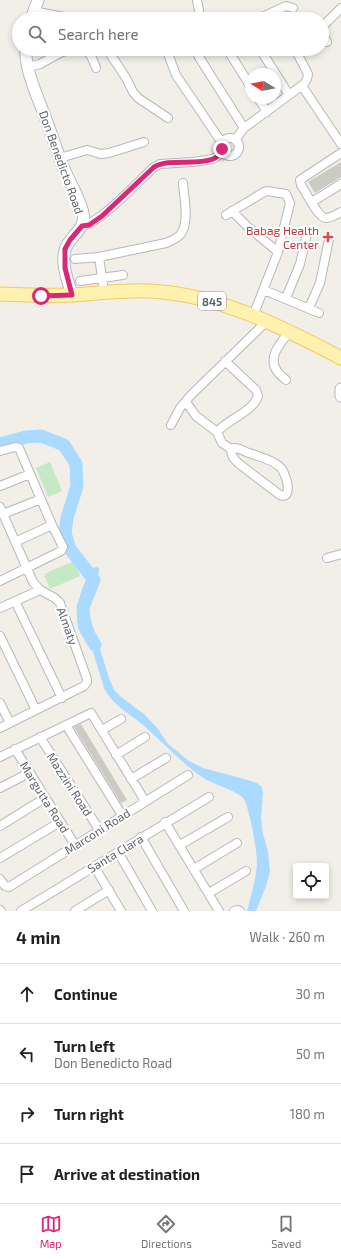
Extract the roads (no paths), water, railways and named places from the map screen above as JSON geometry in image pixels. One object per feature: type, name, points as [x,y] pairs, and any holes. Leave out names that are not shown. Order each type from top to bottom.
[{"type":"main road","name":"845","points":[[0,294],[41,296],[151,291],[186,295],[210,300],[253,316],[341,358]]},
{"type":"street","points":[[33,12],[38,0]]},
{"type":"street","points":[[197,0],[199,12]]},
{"type":"street","points":[[279,12],[286,6],[293,8]]},
{"type":"street","points":[[329,20],[341,8]]},
{"type":"street","name":"Don Benedicto Road","points":[[27,56],[28,67],[60,158],[84,214],[82,226],[70,240],[65,249],[64,255],[65,268],[72,295]]},
{"type":"street","points":[[28,67],[40,64],[55,56]]},
{"type":"street","points":[[90,56],[96,68]]},
{"type":"street","points":[[112,56],[138,98],[168,118]]},
{"type":"street","points":[[82,226],[89,225],[102,216],[154,167],[160,164],[213,159],[223,147],[227,138],[235,140],[238,146],[236,153],[230,155],[223,147],[176,75],[168,56]]},
{"type":"street","points":[[198,56],[244,128]]},
{"type":"street","points":[[231,56],[245,78]]},
{"type":"street","points":[[264,56],[289,95]]},
{"type":"street","points":[[235,140],[244,128],[302,86],[307,79],[308,74],[301,56]]},
{"type":"street","points":[[302,86],[341,144]]},
{"type":"street","points":[[262,104],[267,112]]},
{"type":"street","points":[[60,158],[86,150],[101,154],[109,153],[144,142]]},
{"type":"street","points":[[341,152],[300,180],[301,185],[319,215],[324,218],[328,218],[341,212]]},
{"type":"street","points":[[75,259],[98,257],[176,239],[184,229],[186,221],[183,183]]},
{"type":"street","points":[[312,202],[341,184]]},
{"type":"street","points":[[253,316],[278,252],[290,204],[286,194],[267,191],[229,213],[278,252]]},
{"type":"street","points":[[286,298],[300,264],[306,238]]},
{"type":"street","points":[[309,308],[320,283],[329,239]]},
{"type":"street","points":[[98,257],[104,292]]},
{"type":"street","points":[[80,281],[123,275]]},
{"type":"street","points":[[264,290],[319,313]]},
{"type":"street","points":[[171,425],[180,408],[224,361],[266,322]]},
{"type":"street","points":[[286,380],[277,372],[273,358],[275,352],[289,332]]},
{"type":"street","points":[[217,432],[222,426],[254,405],[258,396],[256,390],[224,361]]},
{"type":"street","points":[[341,389],[341,396]]},
{"type":"street","points":[[186,402],[196,416],[217,432],[222,443],[231,449],[237,448],[275,463],[281,468],[287,483],[288,494],[284,496],[280,495],[238,463],[233,458],[231,449]]},
{"type":"street","points":[[0,451],[15,447],[19,448],[40,499],[63,547],[61,551],[0,581]]},
{"type":"street","points":[[0,486],[30,474]]},
{"type":"street","points":[[2,510],[40,499]]},
{"type":"street","name":"Almaty","points":[[2,510],[34,582],[40,590],[55,598],[60,603],[86,676],[87,682],[84,686],[62,698]]},
{"type":"street","points":[[15,542],[52,525]]},
{"type":"street","points":[[327,558],[341,554]]},
{"type":"street","points":[[0,608],[40,590]]},
{"type":"street","points":[[0,728],[62,698],[15,601]]},
{"type":"street","points":[[0,636],[36,710]]},
{"type":"street","points":[[0,703],[10,723]]},
{"type":"street","points":[[0,757],[91,712],[145,801]]},
{"type":"street","points":[[102,730],[122,719]]},
{"type":"street","points":[[66,725],[122,815]]},
{"type":"street","name":"Mazzini Road","points":[[40,737],[100,831]]},
{"type":"street","points":[[116,755],[145,737]]},
{"type":"street","name":"Margutta Road","points":[[15,749],[76,845]]},
{"type":"street","points":[[131,779],[166,758]]},
{"type":"street","points":[[0,788],[30,773]]},
{"type":"street","name":"Marconi Road","points":[[0,879],[7,887],[100,831],[122,815],[188,776]]},
{"type":"street","name":"Santa Clara","points":[[21,911],[209,796]]},
{"type":"street","points":[[0,826],[45,798]]},
{"type":"street","points":[[180,845],[228,817]]},
{"type":"street","points":[[0,858],[60,822]]},
{"type":"street","points":[[165,822],[219,911]]},
{"type":"street","points":[[141,837],[184,911]]},
{"type":"street","points":[[194,869],[237,843]]},
{"type":"street","points":[[118,852],[152,911]]},
{"type":"street","points":[[94,866],[121,911]]},
{"type":"street","points":[[209,893],[246,870]]},
{"type":"street","points":[[75,911],[109,890]]},
{"type":"street","points":[[234,911],[240,911]]},
{"type":"water","points":[[93,568],[99,568],[99,572],[87,601],[87,607],[114,690],[144,714],[158,729],[168,744],[189,761],[203,768],[257,783],[262,787],[261,818],[263,834],[268,851],[270,872],[256,911],[247,911],[255,879],[257,860],[250,818],[243,798],[232,791],[205,779],[189,767],[143,725],[116,704],[104,688],[79,605],[83,586]]},
{"type":"waterway","points":[[0,444],[26,437],[41,436],[64,445],[76,464],[77,486],[67,518],[65,533],[70,549],[94,580],[83,607],[84,626],[95,645]]},
{"type":"place","name":"Babag Health Center","points":[[328,237]]}]
